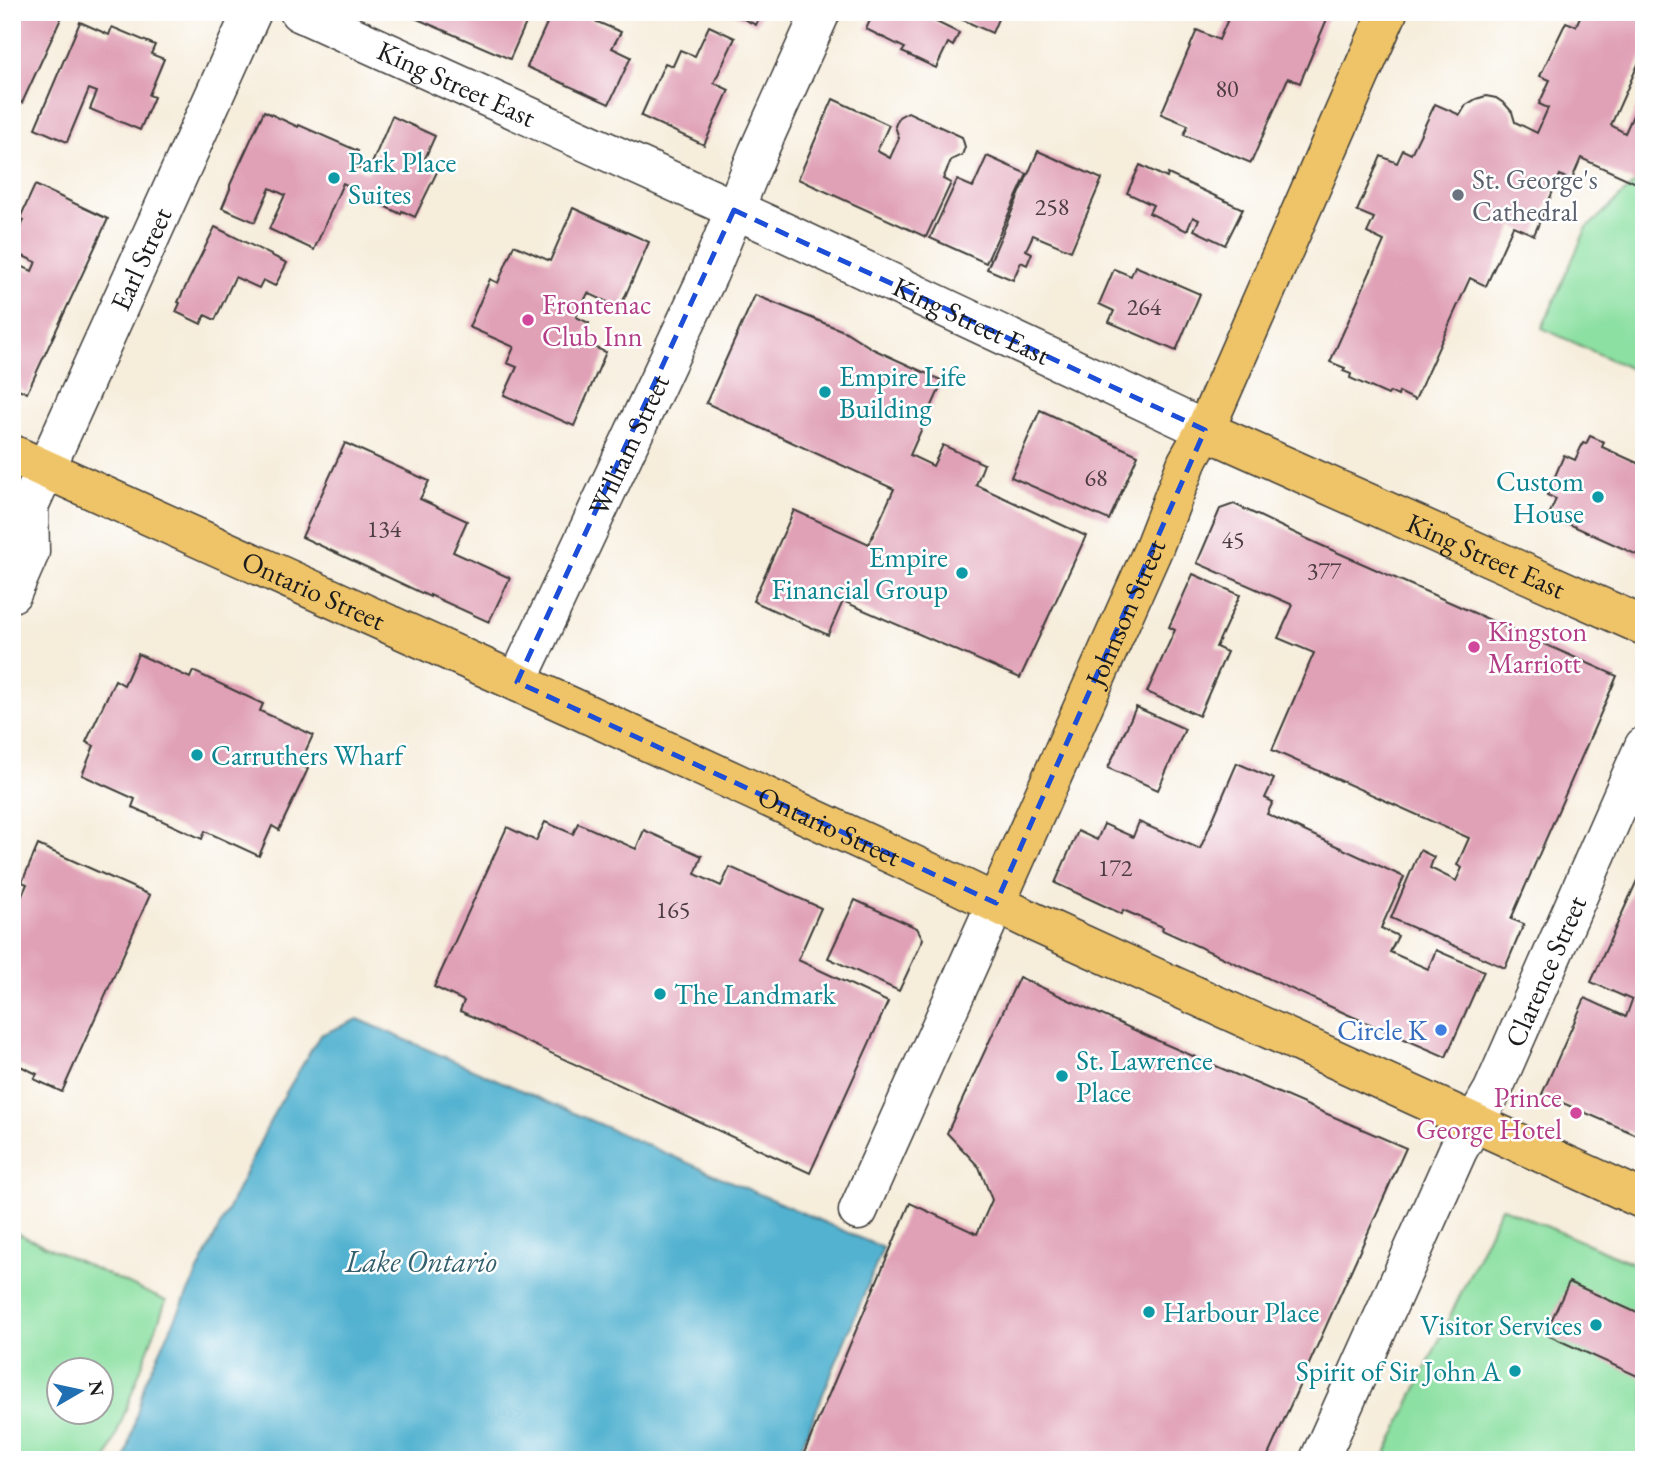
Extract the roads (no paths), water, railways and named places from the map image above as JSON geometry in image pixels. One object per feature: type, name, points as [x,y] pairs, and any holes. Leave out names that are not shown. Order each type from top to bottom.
[{"type":"main road","name":"Johnson Street","points":[[996,903],[1149,559],[1187,462],[1205,430],[1388,12]]},
{"type":"main road","name":"King Street East","points":[[1205,430],[1644,626]]},
{"type":"main road","name":"Ontario Street","points":[[29,461],[517,682],[1036,923],[1643,1196]]},
{"type":"street","name":"Earl Street","points":[[12,593],[30,552],[21,515],[29,461],[252,12]]},
{"type":"street","name":"King Street East","points":[[299,12],[734,209],[1205,430]]},
{"type":"street","name":"William Street","points":[[517,682],[709,273],[754,160],[821,12]]},
{"type":"street","name":"Clarence Street","points":[[1319,1460],[1458,1150],[1493,1090],[1644,746]]},
{"type":"street","name":"Johnson Street","points":[[858,1211],[996,903]]},
{"type":"water","name":"Lake Ontario","points":[[358,1019],[883,1248],[796,1460],[125,1460],[145,1382],[274,1113],[320,1035]]},
{"type":"place","name":"Park Place Suites","points":[[334,178]]},
{"type":"place","name":"St. George's Cathedral","points":[[1458,195]]},
{"type":"place","name":"Frontenac Club Inn","points":[[528,320]]},
{"type":"place","name":"Empire Life Building","points":[[825,392]]},
{"type":"place","name":"Custom House","points":[[1598,497]]},
{"type":"place","name":"Empire Financial Group","points":[[962,573]]},
{"type":"place","name":"Kingston Marriott","points":[[1474,647]]},
{"type":"place","name":"Carruthers Wharf","points":[[197,755]]},
{"type":"place","name":"The Landmark","points":[[660,994]]},
{"type":"place","name":"Circle K","points":[[1441,1030]]},
{"type":"place","name":"St. Lawrence Place","points":[[1062,1076]]},
{"type":"place","name":"Prince George Hotel","points":[[1576,1113]]},
{"type":"place","name":"Harbour Place","points":[[1149,1312]]},
{"type":"place","name":"Visitor Services","points":[[1596,1325]]},
{"type":"place","name":"Spirit of Sir John A","points":[[1515,1371]]}]
